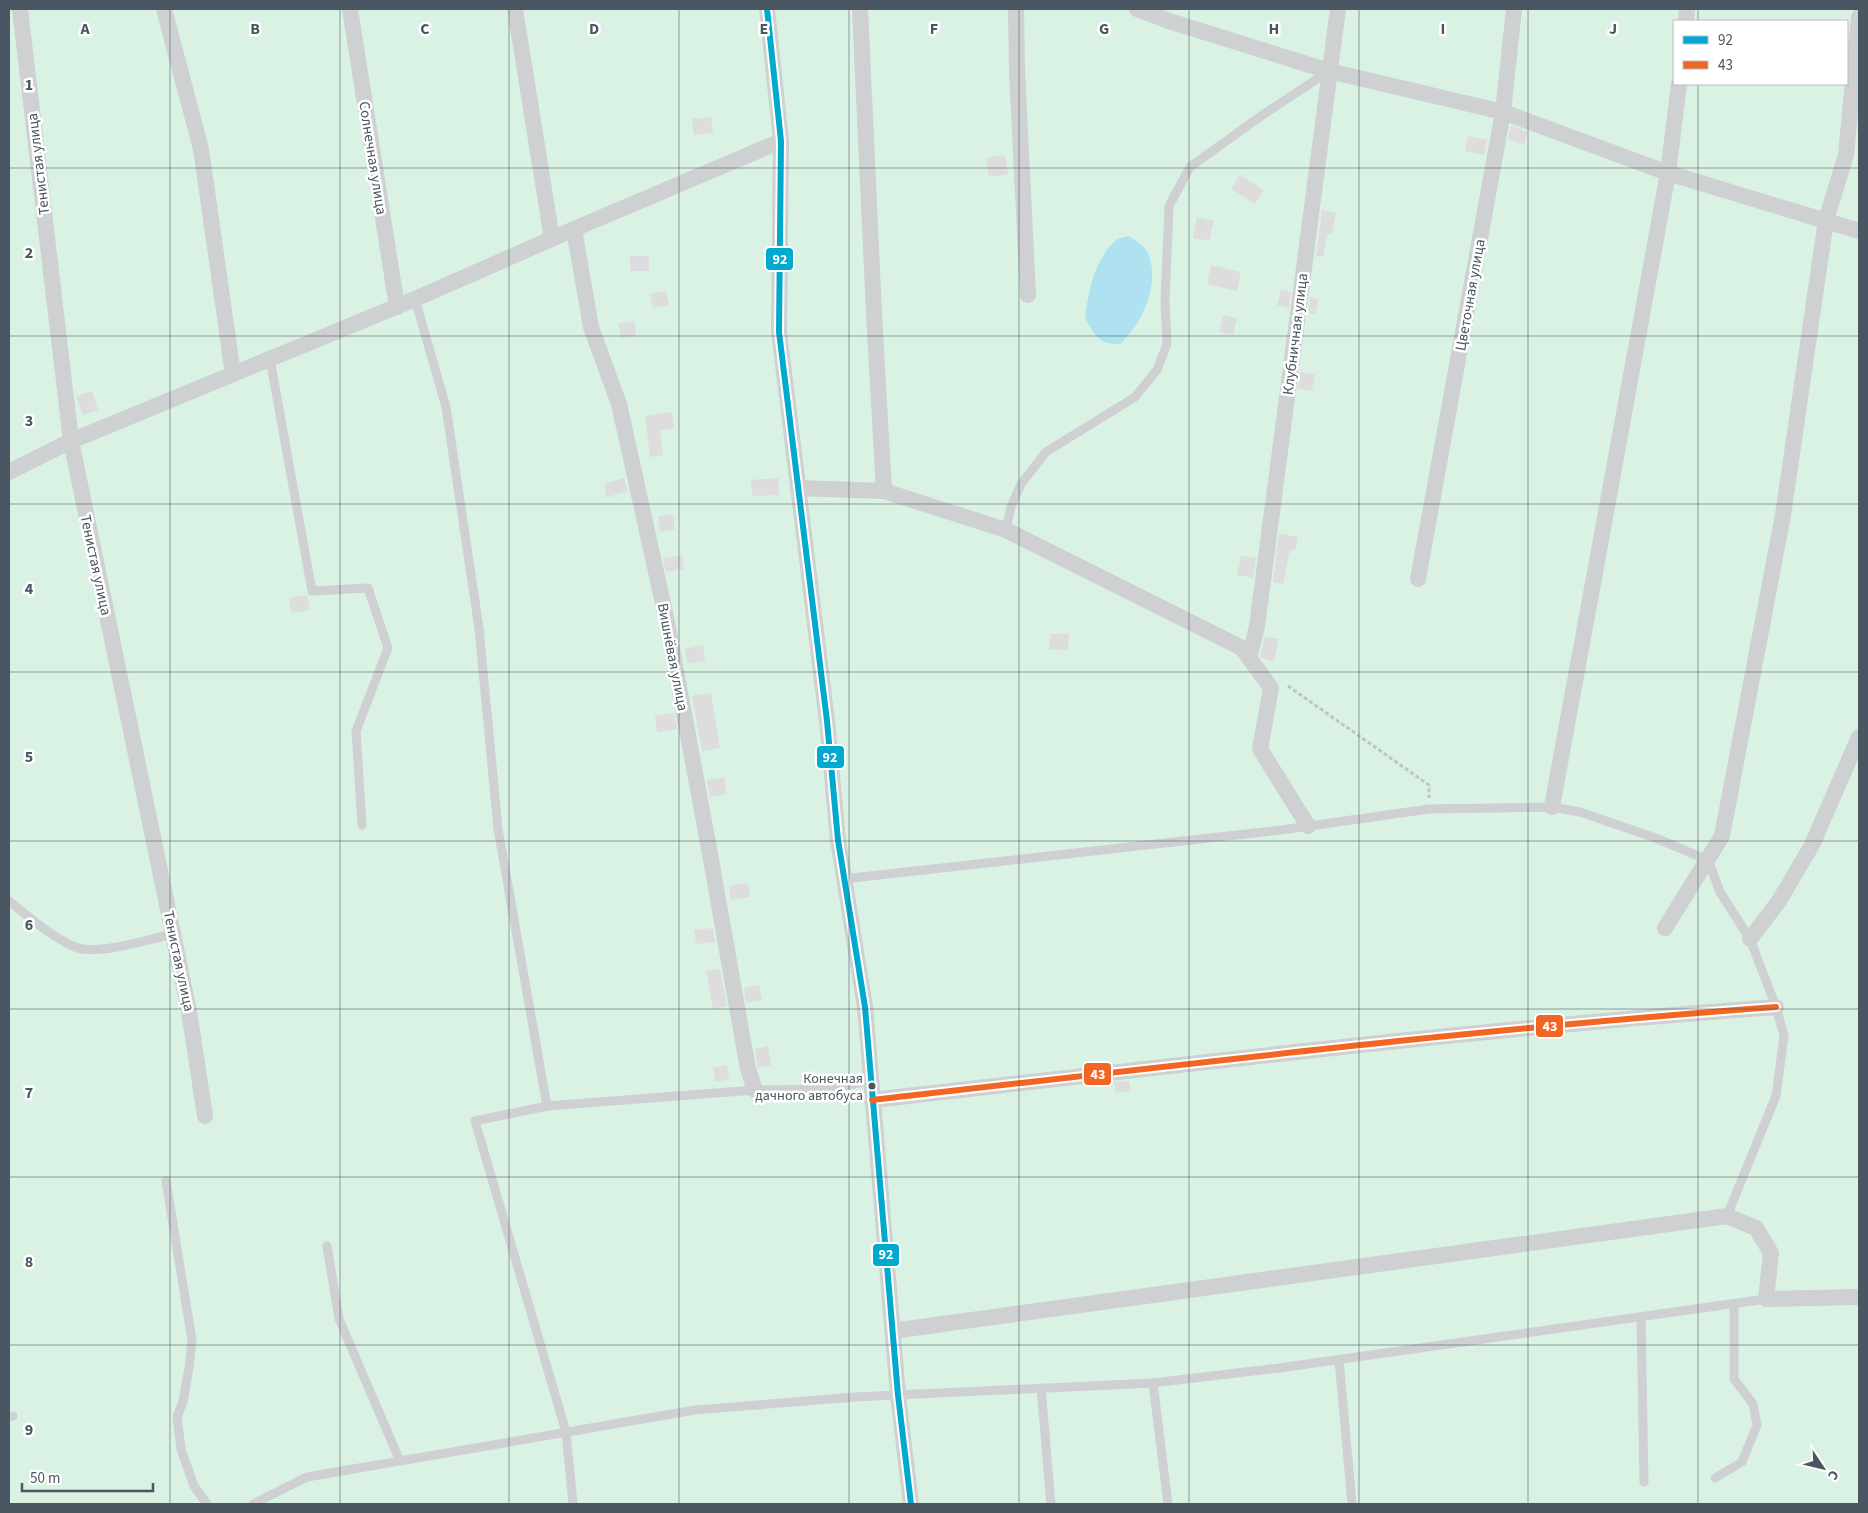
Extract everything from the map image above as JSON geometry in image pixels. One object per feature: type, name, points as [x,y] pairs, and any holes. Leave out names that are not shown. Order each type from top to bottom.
[{"type":"street","name":"Тенистая улица","points":[[20,9],[70,441],[189,1012],[205,1116]]},
{"type":"street","points":[[164,9],[200,149],[233,374]]},
{"type":"street","name":"Солнечная улица","points":[[350,9],[397,307]]},
{"type":"street","points":[[515,9],[552,239]]},
{"type":"street","points":[[767,9],[781,141],[779,332],[827,721],[843,879],[864,1007],[898,1395],[911,1504]]},
{"type":"street","points":[[860,9],[873,304],[884,491]]},
{"type":"street","points":[[1016,9],[1017,71],[1028,295]]},
{"type":"street","points":[[1137,9],[1169,15],[1329,71],[1503,112],[1668,173],[1859,231]]},
{"type":"street","name":"Клубничная улица","points":[[1249,658],[1258,616],[1338,9]]},
{"type":"street","name":"Цветочная улица","points":[[1418,579],[1503,112],[1514,9]]},
{"type":"street","points":[[1665,928],[1722,836],[1783,515],[1826,220],[1846,155],[1859,17]]},
{"type":"street","points":[[1552,807],[1668,173],[1679,85]]},
{"type":"street","points":[[9,472],[70,441],[397,307],[781,141]]},
{"type":"street","name":"Вишнёвая улица","points":[[574,229],[591,327],[619,404],[666,617],[748,1069],[755,1090]]},
{"type":"street","points":[[798,488],[884,491],[1006,530],[1242,648],[1271,688],[1260,749],[1308,826]]},
{"type":"street","points":[[1750,939],[1779,901],[1812,845],[1859,736]]},
{"type":"street","points":[[872,1100],[1212,1061],[1669,1015],[1776,1007]]},
{"type":"street","points":[[892,1331],[1727,1216],[1756,1228],[1772,1253],[1766,1299],[1859,1297]]},
{"type":"lane","points":[[1006,530],[1011,507],[1021,484],[1046,452],[1135,397],[1158,370],[1167,344],[1165,301],[1169,206],[1190,167],[1261,116],[1329,71]]},
{"type":"lane","points":[[415,299],[446,407],[478,628],[498,829],[547,1106]]},
{"type":"lane","points":[[270,359],[312,591],[368,588],[388,648],[356,731],[362,825]]},
{"type":"lane","points":[[843,879],[1308,826],[1429,809],[1552,807],[1580,812],[1653,837],[1708,860],[1720,892],[1750,939],[1776,1007],[1784,1036],[1776,1096],[1727,1216]]},
{"type":"lane","points":[[9,901],[41,927],[76,948],[104,949],[173,934]]},
{"type":"lane","points":[[573,1504],[566,1432],[474,1121],[547,1106],[755,1090],[828,1089],[870,1081]]},
{"type":"lane","points":[[166,1181],[192,1340],[183,1402],[177,1417],[181,1449],[194,1486],[207,1504]]},
{"type":"lane","points":[[327,1246],[339,1319],[400,1461]]},
{"type":"lane","points":[[253,1504],[307,1476],[695,1410],[855,1397],[1153,1383],[1338,1360],[1766,1299]]},
{"type":"lane","points":[[1715,1478],[1742,1462],[1757,1426],[1753,1404],[1734,1379],[1734,1304]]},
{"type":"lane","points":[[1641,1317],[1644,1482]]},
{"type":"lane","points":[[1338,1360],[1352,1504]]},
{"type":"lane","points":[[1153,1383],[1168,1504]]},
{"type":"lane","points":[[1041,1388],[1051,1504]]},
{"type":"path","points":[[1262,677],[1280,681],[1429,785],[1429,809]]},
{"type":"green space","points":[[9,9],[1859,9],[1859,1504],[9,1504]]},
{"type":"water","points":[[1129,236],[1142,245],[1148,254],[1151,264],[1151,287],[1139,321],[1120,344],[1113,344],[1098,338],[1085,319],[1086,309],[1093,277],[1102,258],[1116,240]]},
{"type":"building","points":[[711,117],[713,133],[694,135],[692,119]]},
{"type":"building","points":[[1511,126],[1528,132],[1524,144],[1508,140]]},
{"type":"building","points":[[1468,136],[1487,140],[1484,155],[1465,151]]},
{"type":"building","points":[[1005,155],[1008,174],[989,177],[986,158]]},
{"type":"building","points":[[1240,175],[1264,190],[1255,204],[1231,189]]},
{"type":"building","points":[[1322,210],[1336,213],[1332,234],[1328,233],[1323,257],[1316,256]]},
{"type":"building","points":[[1197,217],[1214,221],[1209,241],[1193,238]]},
{"type":"building","points":[[630,256],[649,256],[649,271],[630,271]]},
{"type":"building","points":[[1211,265],[1241,272],[1237,291],[1207,284]]},
{"type":"building","points":[[1281,289],[1291,292],[1289,308],[1277,305]]},
{"type":"building","points":[[666,291],[669,305],[653,308],[650,294]]},
{"type":"building","points":[[1310,297],[1319,299],[1315,315],[1308,313]]},
{"type":"building","points":[[1223,315],[1237,318],[1233,335],[1219,332]]},
{"type":"building","points":[[634,321],[636,335],[621,338],[618,324]]},
{"type":"building","points":[[1300,372],[1315,374],[1312,391],[1298,388]]},
{"type":"building","points":[[92,391],[98,410],[83,415],[76,396]]},
{"type":"building","points":[[672,412],[674,429],[660,430],[663,455],[650,457],[645,416]]},
{"type":"building","points":[[624,478],[628,491],[607,497],[604,484]]},
{"type":"building","points":[[778,478],[779,495],[752,496],[751,480]]},
{"type":"building","points":[[673,514],[675,529],[660,532],[658,516]]},
{"type":"building","points":[[1279,533],[1298,537],[1295,551],[1290,550],[1283,584],[1273,582]]},
{"type":"building","points":[[682,555],[684,569],[666,572],[663,559]]},
{"type":"building","points":[[1241,556],[1256,558],[1253,578],[1237,575]]},
{"type":"building","points":[[307,595],[310,610],[291,613],[289,598]]},
{"type":"building","points":[[1050,634],[1069,634],[1068,650],[1049,650]]},
{"type":"building","points":[[1265,636],[1279,639],[1274,661],[1260,656]]},
{"type":"building","points":[[703,645],[705,661],[688,664],[685,649]]},
{"type":"building","points":[[711,693],[720,748],[702,751],[692,696]]},
{"type":"building","points":[[674,713],[677,729],[657,732],[655,716]]},
{"type":"building","points":[[724,777],[727,794],[710,797],[707,780]]},
{"type":"building","points":[[748,883],[750,897],[731,900],[729,886]]},
{"type":"building","points":[[713,928],[715,942],[696,944],[694,930]]},
{"type":"building","points":[[720,969],[727,1006],[713,1009],[706,971]]},
{"type":"building","points":[[759,985],[762,1000],[746,1003],[744,988]]},
{"type":"building","points":[[768,1046],[771,1066],[758,1068],[755,1049]]},
{"type":"building","points":[[727,1065],[729,1079],[715,1082],[713,1068]]},
{"type":"building","points":[[1129,1081],[1131,1091],[1116,1093],[1114,1082]]},
{"type":"transit line","name":"92","points":[[767,9],[781,141],[779,332],[827,721],[838,840],[865,1007],[898,1395],[911,1504]]},
{"type":"transit line","name":"43","points":[[872,1100],[1437,1037],[1776,1007]]},
{"type":"place","name":"Конечная дачного автобуса","points":[[872,1086]]}]
